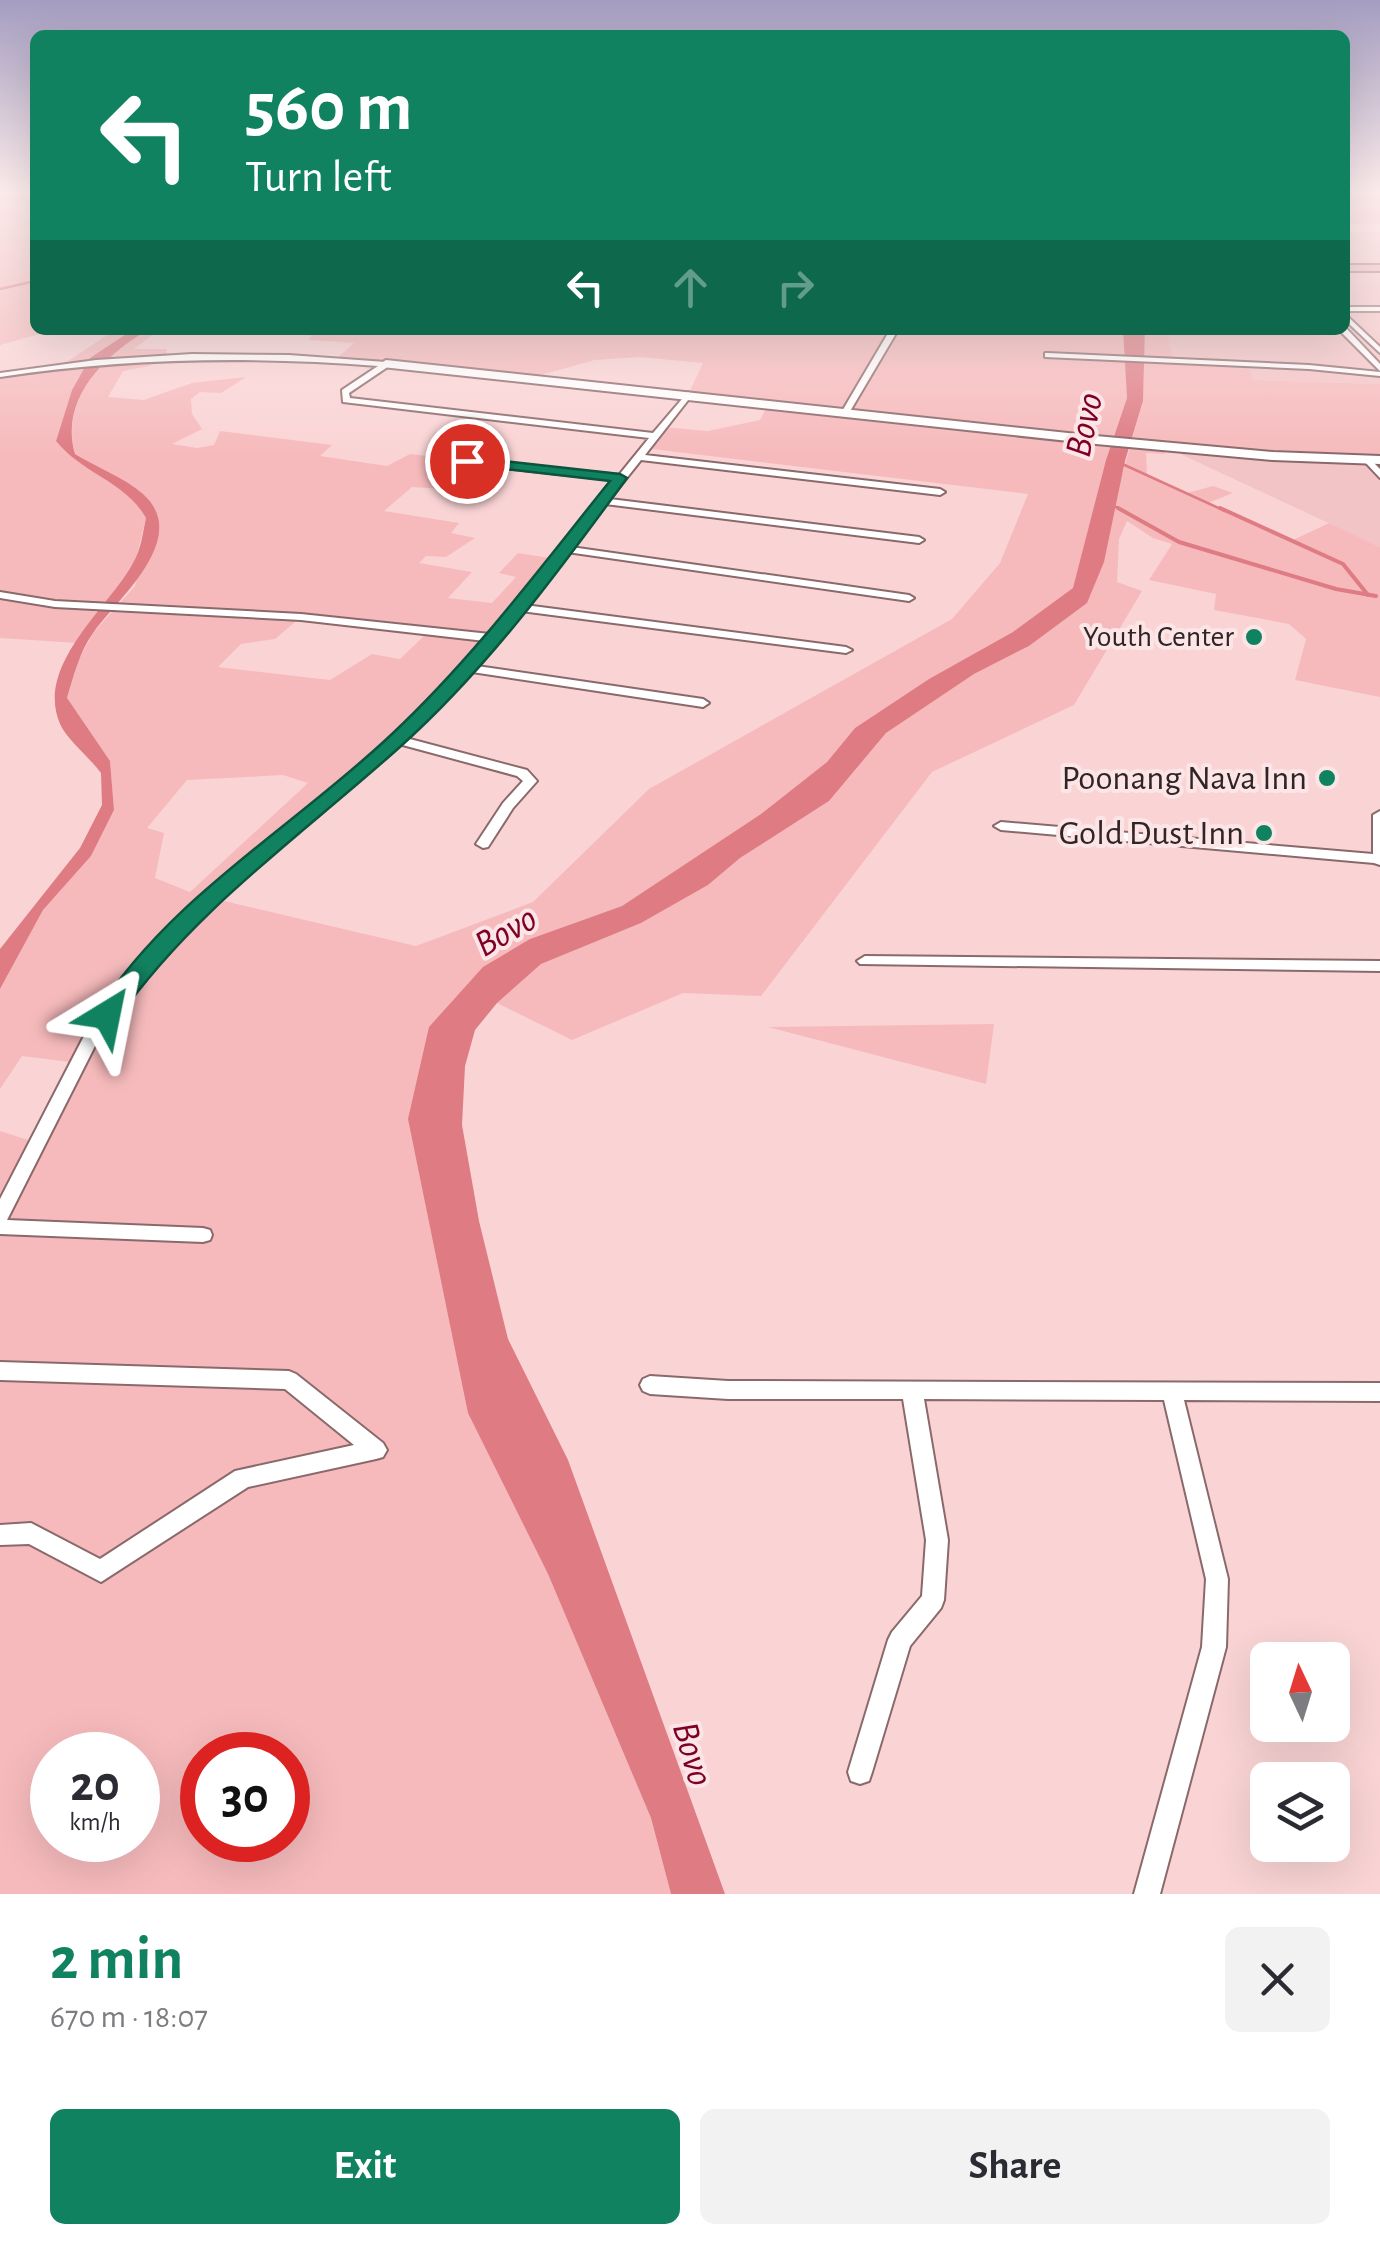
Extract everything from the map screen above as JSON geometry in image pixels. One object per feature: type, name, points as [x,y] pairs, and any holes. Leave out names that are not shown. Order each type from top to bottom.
[{"type":"street","points":[[1350,309],[1380,309]]},
{"type":"street","points":[[1350,321],[1380,351]]},
{"type":"street","points":[[845,414],[891,335]]},
{"type":"street","points":[[1347,335],[1380,371]]},
{"type":"street","points":[[0,375],[118,359],[286,355],[1096,440],[1374,460],[1380,475]]},
{"type":"street","points":[[1048,356],[1380,371]]},
{"type":"street","points":[[386,364],[345,392],[346,400],[655,436]]},
{"type":"street","points":[[0,1217],[91,1038],[140,969],[210,898],[396,740],[469,668],[688,395]]},
{"type":"street","points":[[638,457],[940,492]]},
{"type":"street","points":[[467,461],[620,478]]},
{"type":"street","points":[[602,501],[920,540]]},
{"type":"street","points":[[564,550],[909,598]]},
{"type":"street","points":[[0,595],[100,606],[301,618],[492,638]]},
{"type":"street","points":[[516,607],[846,650]]},
{"type":"street","points":[[469,668],[703,703]]},
{"type":"street","points":[[396,740],[522,773],[530,781],[483,844]]},
{"type":"street","points":[[1001,826],[1380,860],[1380,815]]},
{"type":"street","points":[[866,961],[1380,966]]},
{"type":"street","points":[[0,1227],[203,1234]]},
{"type":"street","points":[[0,1371],[289,1380],[376,1450],[243,1478],[102,1571],[30,1533],[0,1534]]},
{"type":"street","points":[[650,1385],[1380,1392]]},
{"type":"street","points":[[860,1772],[900,1640],[933,1600],[937,1540],[912,1390]]},
{"type":"street","points":[[1147,1894],[1214,1647],[1218,1579],[1172,1392]]},
{"type":"shaded area","points":[[0,279],[30,279],[30,335],[36,335],[0,345]]},
{"type":"shaded area","points":[[1350,279],[1380,279],[1380,384],[1253,380],[1174,363],[1168,335],[1350,335]]},
{"type":"shaded area","points":[[107,335],[124,335],[90,358],[72,390],[56,441],[136,499],[146,518],[136,559],[77,643],[0,638],[0,375],[62,365]]},
{"type":"shaded area","points":[[124,335],[140,335],[116,352],[89,381],[73,415],[72,434],[75,454],[143,494],[156,511],[159,530],[145,567],[88,641],[67,698],[110,761],[114,810],[91,856],[43,910],[0,989],[0,949],[80,848],[102,805],[101,773],[61,726],[55,704],[57,682],[77,640],[133,563],[146,518],[127,495],[56,441],[72,390],[90,358]]},
{"type":"shaded area","points":[[140,335],[152,335],[134,349],[167,349],[166,356],[149,366],[123,371],[108,397],[144,400],[192,383],[246,377],[221,393],[200,392],[191,399],[192,414],[202,429],[172,444],[197,448],[214,445],[220,431],[332,445],[320,456],[387,466],[410,454],[454,459],[441,475],[446,477],[443,489],[412,487],[384,511],[459,523],[451,533],[475,538],[446,557],[426,556],[419,563],[472,572],[448,598],[492,603],[516,577],[499,573],[518,553],[556,559],[469,668],[397,740],[211,898],[416,946],[533,902],[649,789],[952,619],[1000,563],[1028,494],[644,448],[663,427],[708,431],[760,420],[768,405],[688,395],[703,363],[640,357],[595,360],[526,379],[335,360],[354,343],[309,340],[311,335],[1123,335],[1127,398],[1106,460],[1074,588],[1013,633],[929,679],[855,728],[827,762],[761,814],[622,906],[530,939],[429,1027],[468,1412],[548,1574],[651,1818],[671,1894],[0,1894],[0,1131],[38,1143],[78,1063],[22,1056],[0,1089],[0,989],[43,910],[91,856],[114,810],[110,761],[67,699],[78,661],[93,633],[135,586],[151,504],[75,453],[74,415],[89,381]],"holes":[[[301,617],[428,632],[400,659],[372,654],[330,680],[218,667],[241,644],[275,639]],[[283,775],[308,783],[190,892],[155,878],[164,833],[147,828],[187,780]]]},
{"type":"shaded area","points":[[1123,335],[1145,335],[1143,401],[1125,461],[1104,562],[1087,603],[1029,646],[974,674],[886,733],[829,801],[740,858],[708,885],[641,923],[541,964],[497,1003],[475,1030],[465,1066],[462,1125],[479,1221],[508,1339],[568,1460],[725,1894],[671,1894],[651,1818],[548,1574],[468,1413],[408,1119],[429,1027],[483,967],[530,939],[622,906],[761,814],[827,762],[855,728],[929,679],[1013,632],[1073,588],[1106,460],[1127,398]]},
{"type":"shaded area","points":[[1145,335],[1168,335],[1174,363],[1247,365],[1253,380],[1380,384],[1380,473],[1368,460],[1164,447],[1165,454],[1146,453],[1147,475],[1187,493],[1213,486],[1233,493],[1208,503],[1291,541],[1329,523],[1380,547],[1380,697],[1295,680],[1306,639],[1289,624],[1214,610],[1216,594],[1149,580],[1172,544],[1153,538],[1127,521],[1119,539],[1117,582],[1142,591],[1074,705],[932,772],[761,996],[683,993],[572,1040],[497,1003],[541,964],[641,923],[708,885],[740,858],[829,801],[886,733],[974,674],[1029,646],[1086,603],[1143,401]]},
{"type":"shaded area","points":[[1163,446],[1368,460],[1380,473],[1380,547]]},
{"type":"shaded area","points":[[994,1024],[986,1084],[768,1027]]},
{"type":"waterway","points":[[0,289],[30,282]]},
{"type":"waterway","name":"Bovo","points":[[1118,462],[1225,511]]},
{"type":"waterway","points":[[1111,504],[1123,511]]},
{"type":"waterway","points":[[1118,508],[1179,542],[1336,589],[1368,595]]},
{"type":"waterway","points":[[1220,508],[1343,564],[1368,595]]},
{"type":"waterway","points":[[1368,595],[1376,596]]},
{"type":"place","name":"Youth Center","points":[[1254,637]]},
{"type":"place","name":"Poonang Nava Inn","points":[[1327,778]]},
{"type":"place","name":"Gold Dust Inn","points":[[1264,833]]},
{"type":"route","points":[[107,1015],[140,969],[210,898],[396,740],[469,668],[620,478],[467,461]]}]
